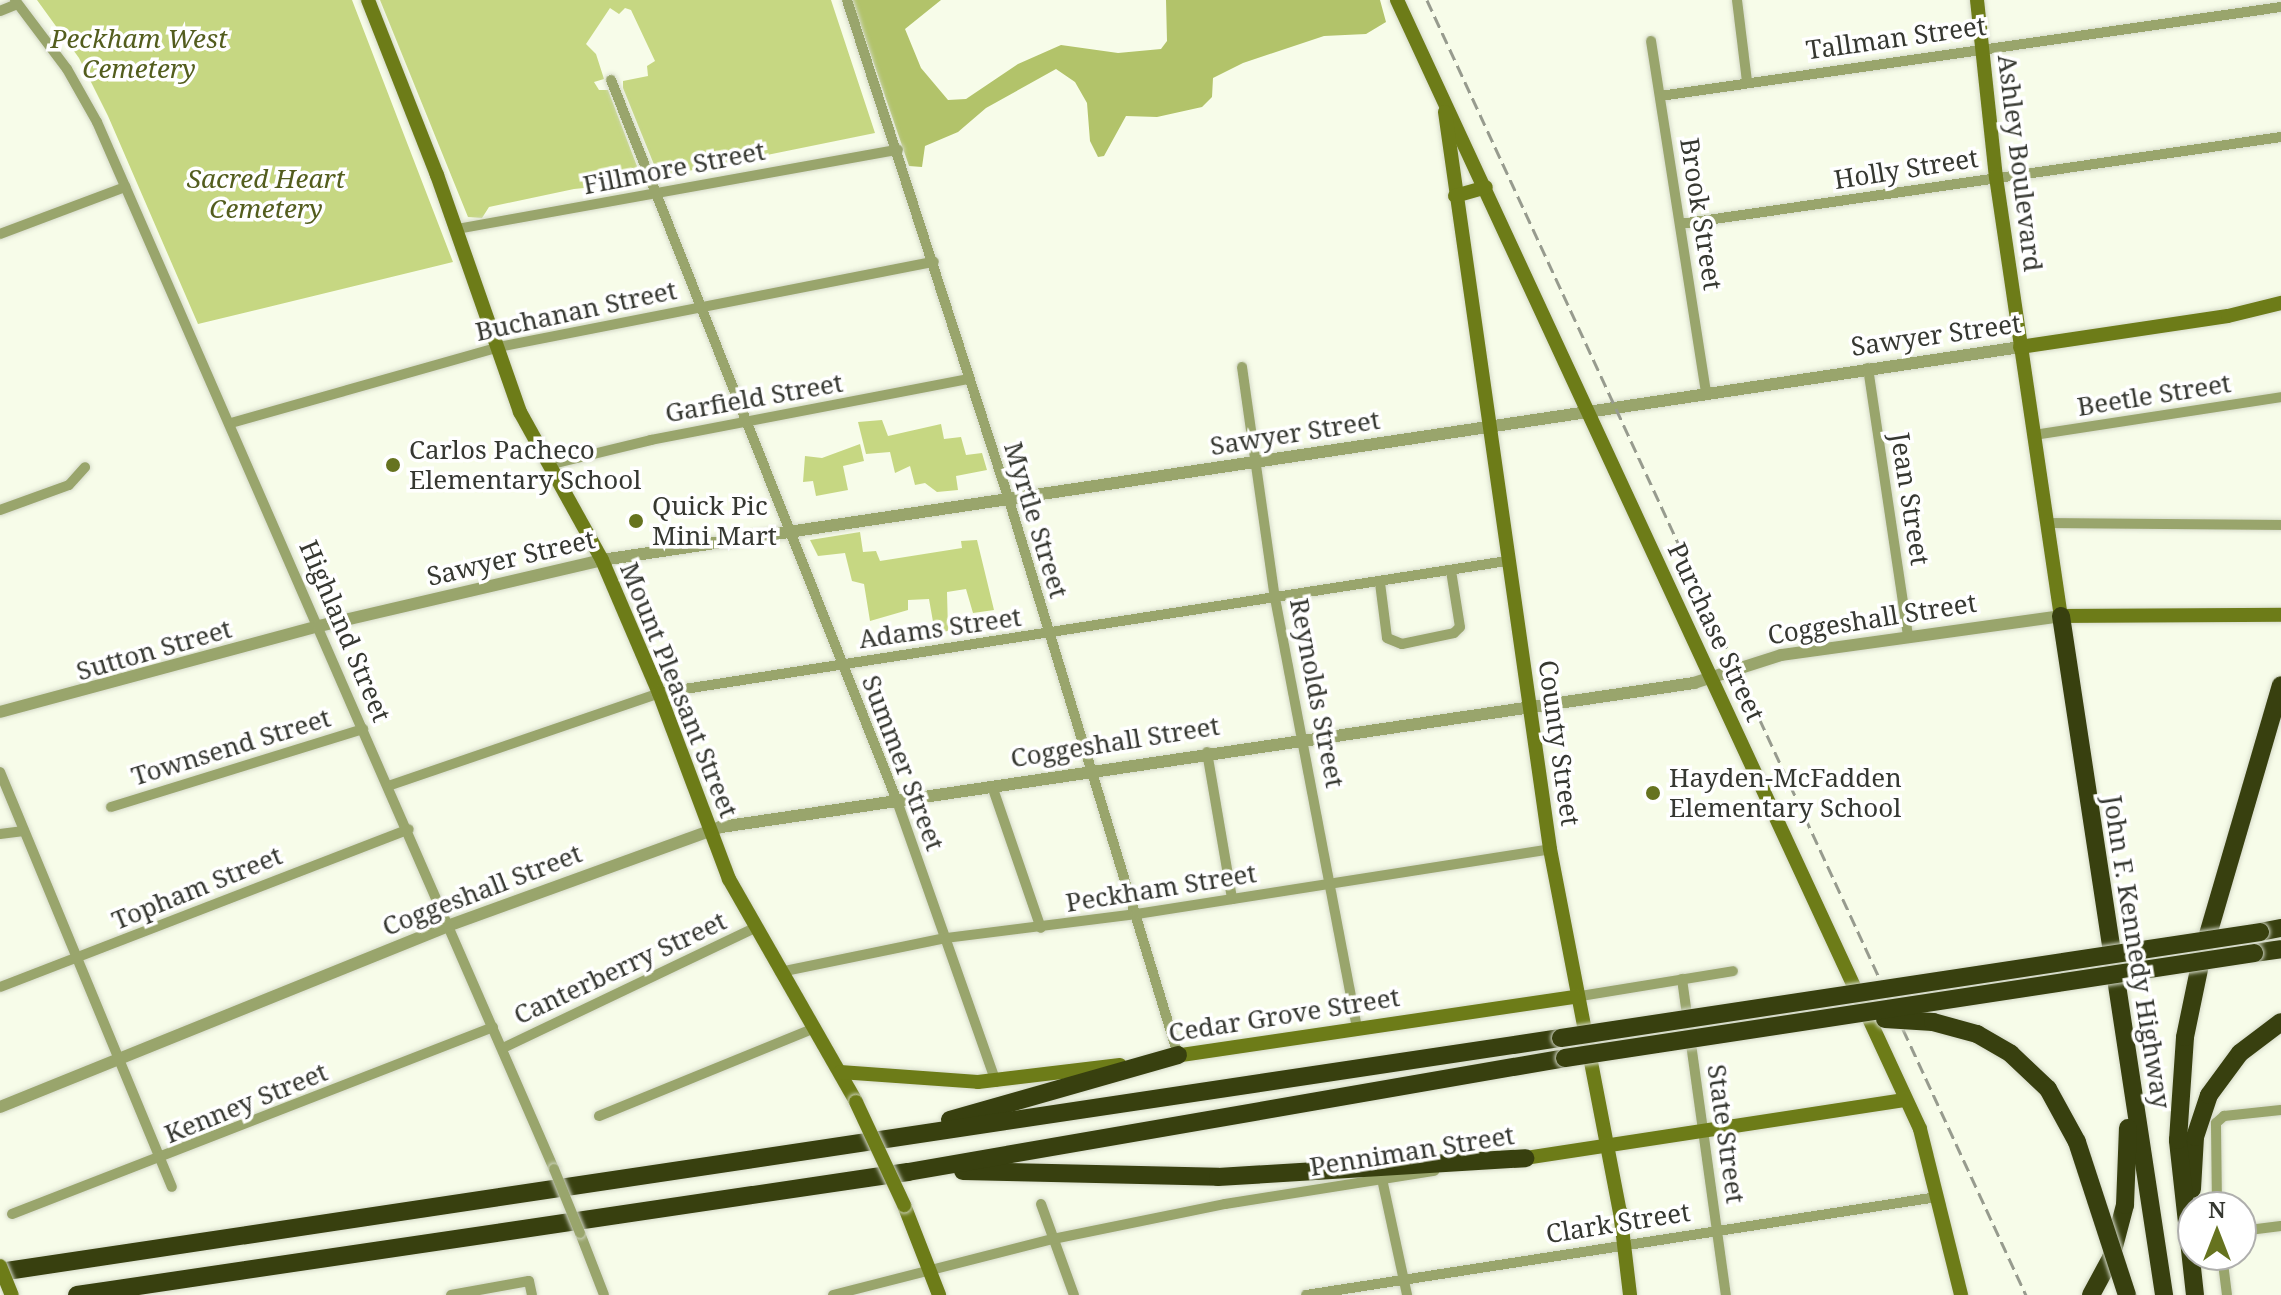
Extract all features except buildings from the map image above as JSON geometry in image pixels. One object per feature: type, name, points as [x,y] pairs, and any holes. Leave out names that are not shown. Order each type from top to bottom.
[{"type":"highway","name":"John F. Kennedy Highway","points":[[2061,616],[2164,1295]]},
{"type":"highway","name":"John F. Kennedy Highway","points":[[2183,1191],[2178,1140],[2185,1037],[2202,955],[2281,685]]},
{"type":"highway","points":[[0,1269],[2281,928]]},
{"type":"highway","points":[[77,1295],[908,1172],[1565,1058],[2281,949]]},
{"type":"highway","points":[[1799,1023],[1933,1022],[1977,1034],[2019,1061],[2048,1089],[2073,1132],[2127,1295]]},
{"type":"highway","points":[[2192,1191],[2193,1154],[2203,1108],[2235,1059],[2281,1022]]},
{"type":"highway","points":[[2091,1295],[2111,1258],[2129,1182],[2125,1038]]},
{"type":"highway","points":[[892,1136],[1178,1055]]},
{"type":"highway","points":[[908,1172],[1230,1176],[1525,1158]]},
{"type":"highway","name":"John F. Kennedy Highway","points":[[2192,1271],[2195,1295]]},
{"type":"main road","name":"Mount Pleasant Street","points":[[368,0],[457,229],[520,412],[602,560],[659,693],[709,831],[755,928],[856,1102],[904,1205],[939,1295]]},
{"type":"main road","name":"Purchase Street","points":[[1397,0],[1922,1136],[1961,1295]]},
{"type":"main road","name":"Ashley Boulevard","points":[[1977,0],[1996,177],[2061,616]]},
{"type":"main road","name":"County Street","points":[[1443,100],[1487,428],[1550,849],[1575,997],[1625,1244],[1630,1295]]},
{"type":"main road","points":[[1455,196],[1486,187]]},
{"type":"main road","name":"Sawyer Street","points":[[2020,347],[2228,316],[2281,303]]},
{"type":"main road","name":"Coggeshall Street","points":[[2061,616],[2281,615]]},
{"type":"main road","name":"Cedar Grove Street","points":[[840,1072],[996,1082],[1357,1026],[1575,997]]},
{"type":"main road","name":"Penniman Street","points":[[1525,1158],[1906,1100]]},
{"type":"main road","points":[[0,1269],[12,1295]]},
{"type":"street","name":"Myrtle Street","points":[[847,0],[1009,500],[1178,1055]]},
{"type":"street","points":[[1737,0],[1747,81]]},
{"type":"street","points":[[0,11],[16,2]]},
{"type":"street","name":"Highland Street","points":[[16,2],[81,91],[125,187],[363,729],[391,785],[554,1169],[604,1295]]},
{"type":"street","name":"Tallman Street","points":[[1660,96],[1747,81],[2281,7]]},
{"type":"street","name":"Brook Street","points":[[1651,41],[1706,394]]},
{"type":"street","name":"Summer Street","points":[[611,80],[897,801],[996,1082]]},
{"type":"street","name":"Holly Street","points":[[1680,224],[2281,137]]},
{"type":"street","name":"Fillmore Street","points":[[457,229],[898,150]]},
{"type":"street","points":[[0,234],[125,187]]},
{"type":"street","name":"Buchanan Street","points":[[231,423],[499,347],[934,262]]},
{"type":"street","name":"Sawyer Street","points":[[319,626],[602,560],[2020,347]]},
{"type":"street","name":"Reynolds Street","points":[[1242,367],[1275,598],[1357,1026]]},
{"type":"street","name":"Jean Street","points":[[1868,368],[1908,636]]},
{"type":"street","name":"Garfield Street","points":[[548,465],[969,379]]},
{"type":"street","name":"Beetle Street","points":[[2034,435],[2281,397]]},
{"type":"street","points":[[0,510],[69,485],[85,467]]},
{"type":"street","points":[[2049,523],[2281,525]]},
{"type":"street","name":"Adams Street","points":[[391,785],[659,693],[1049,636],[1507,561]]},
{"type":"street","points":[[1380,583],[1387,638],[1402,644],[1454,633],[1460,627],[1451,571]]},
{"type":"street","name":"Coggeshall Street","points":[[0,1107],[450,925],[709,831],[1304,737],[1711,680],[1772,657],[2061,616]]},
{"type":"street","name":"Sutton Street","points":[[0,712],[319,626]]},
{"type":"street","name":"Townsend Street","points":[[111,807],[363,729]]},
{"type":"street","points":[[1207,752],[1232,899]]},
{"type":"street","points":[[0,772],[172,1187]]},
{"type":"street","points":[[992,786],[1041,928]]},
{"type":"street","name":"Topham Street","points":[[0,987],[409,829]]},
{"type":"street","points":[[0,834],[24,831]]},
{"type":"street","name":"Peckham Street","points":[[780,972],[946,938],[1137,914],[1550,849]]},
{"type":"street","name":"Canterberry Street","points":[[503,1048],[755,928]]},
{"type":"street","name":"Cedar Grove Street","points":[[1575,997],[1733,971]]},
{"type":"street","name":"State Street","points":[[1682,979],[1726,1295]]},
{"type":"street","name":"Kenney Street","points":[[12,1214],[160,1161],[493,1027]]},
{"type":"street","points":[[599,1116],[812,1029]]},
{"type":"street","points":[[2217,1191],[2216,1123],[2224,1116],[2281,1110]]},
{"type":"street","name":"Penniman Street","points":[[833,1295],[1053,1239],[1382,1179],[1525,1158]]},
{"type":"street","points":[[1382,1179],[1407,1295]]},
{"type":"street","name":"Clark Street","points":[[1306,1295],[1937,1197]]},
{"type":"street","points":[[1041,1204],[1074,1295]]},
{"type":"street","points":[[2257,1229],[2281,1226]]},
{"type":"street","points":[[2224,1271],[2227,1295]]},
{"type":"street","points":[[451,1295],[529,1281],[532,1295]]},
{"type":"green space","name":"Sacred Heart Cemetery","points":[[37,0],[352,0],[453,262],[198,324],[108,116],[79,58]]},
{"type":"green space","points":[[380,0],[831,0],[875,133],[659,177],[623,88],[623,81],[648,76],[647,66],[655,61],[631,10],[625,8],[619,14],[610,8],[586,44],[596,54],[604,79],[594,82],[599,90],[608,90],[643,182],[574,189],[489,207],[482,218],[468,217]]},
{"type":"green space","points":[[852,0],[941,0],[905,29],[921,68],[948,100],[966,99],[1018,64],[1061,45],[1118,53],[1161,49],[1167,41],[1166,0],[1380,0],[1386,22],[1366,34],[1324,36],[1243,63],[1213,78],[1212,97],[1202,107],[1157,117],[1126,116],[1104,156],[1098,157],[1090,141],[1087,103],[1075,82],[1056,69],[986,108],[958,132],[925,146],[922,167],[909,166]]},
{"type":"green space","points":[[882,420],[888,436],[941,424],[944,439],[961,437],[966,455],[982,453],[987,470],[956,476],[958,490],[937,492],[925,483],[915,485],[910,466],[895,473],[890,452],[866,454],[858,422]]},
{"type":"green space","points":[[860,444],[864,461],[843,466],[848,490],[816,496],[813,481],[803,482],[805,456],[822,458]]},
{"type":"green space","points":[[860,532],[863,552],[876,551],[880,561],[962,548],[961,541],[977,540],[994,610],[973,613],[966,589],[947,592],[948,631],[935,633],[929,599],[908,600],[908,610],[870,621],[864,584],[852,581],[845,553],[818,556],[810,540]]},
{"type":"railway","points":[[1427,0],[2026,1295]]},
{"type":"place","name":"Carlos Pacheco Elementary School","points":[[393,465]]},
{"type":"place","name":"Quick Pic Mini Mart","points":[[636,521]]},
{"type":"place","name":"Hayden-McFadden Elementary School","points":[[1653,793]]},
{"type":"park label","name":"Peckham West Cemetery","points":[[139,54]]}]
